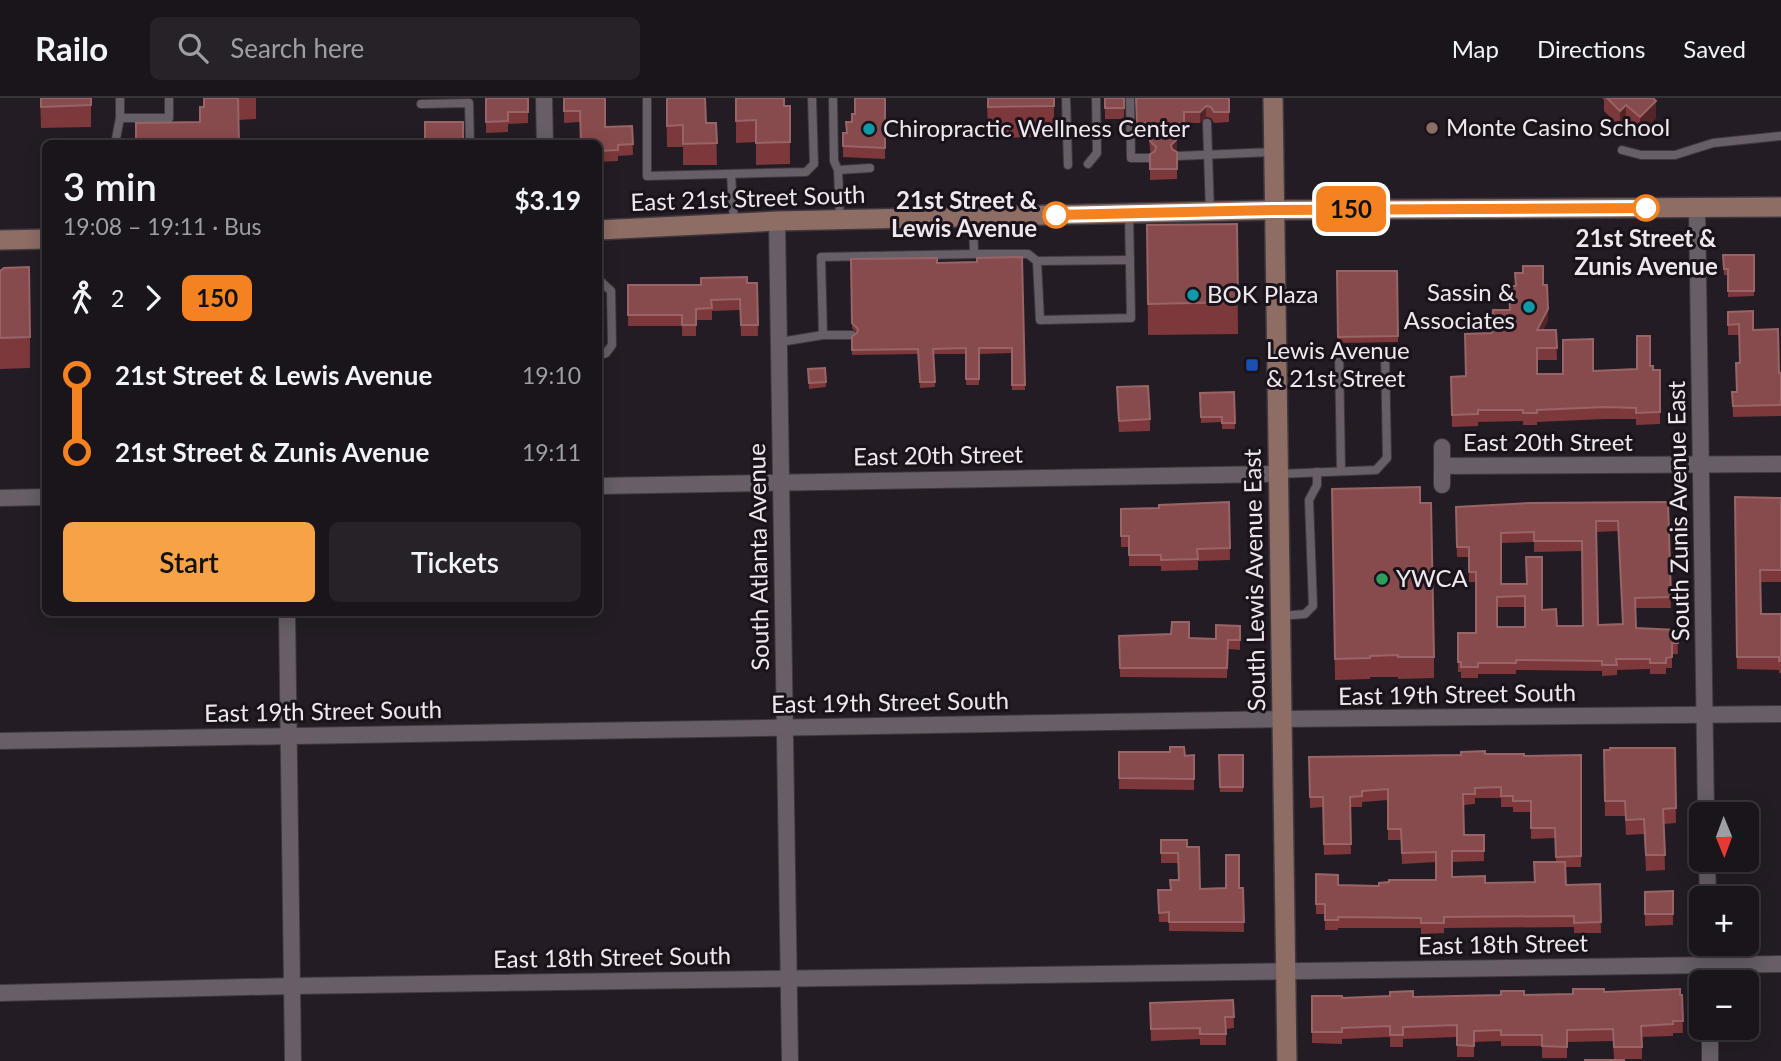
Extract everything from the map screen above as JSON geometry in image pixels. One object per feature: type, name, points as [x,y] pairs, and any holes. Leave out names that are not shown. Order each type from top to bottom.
[{"type":"main road","name":"South Lewis Avenue East","points":[[1273,98],[1287,1061]]},
{"type":"main road","name":"East 21st Street South","points":[[602,230],[777,221],[1275,210],[1781,207]]},
{"type":"main road","points":[[0,240],[42,239]]},
{"type":"street","points":[[544,98],[545,140]]},
{"type":"street","name":"South Zunis Avenue East","points":[[1697,208],[1706,802]]},
{"type":"street","name":"South Atlanta Avenue","points":[[777,221],[790,1061]]},
{"type":"street","name":"East 20th Street","points":[[1442,447],[1442,485]]},
{"type":"street","name":"East 20th Street","points":[[1442,466],[1781,464]]},
{"type":"street","name":"East 20th Street","points":[[602,486],[1278,474]]},
{"type":"street","points":[[0,498],[42,497]]},
{"type":"street","points":[[287,616],[293,1061]]},
{"type":"street","name":"East 19th Street South","points":[[0,741],[289,734],[1781,714]]},
{"type":"street","points":[[1709,956],[1709,970]]},
{"type":"street","name":"East 18th Street","points":[[1226,972],[1781,964]]},
{"type":"street","name":"East 18th Street South","points":[[0,993],[1226,972]]},
{"type":"street","points":[[1710,1040],[1710,1061]]},
{"type":"lane","points":[[116,140],[121,118],[120,98]]},
{"type":"lane","points":[[121,118],[169,118],[169,98]]},
{"type":"lane","points":[[647,98],[647,176],[806,172],[814,164],[812,98]]},
{"type":"lane","points":[[1066,98],[1068,165]]},
{"type":"lane","points":[[1088,164],[1097,153],[1096,98]]},
{"type":"lane","points":[[1130,98],[1131,159],[1150,158]]},
{"type":"lane","points":[[833,100],[834,161],[838,170],[840,220]]},
{"type":"lane","points":[[421,104],[470,103],[470,140]]},
{"type":"lane","points":[[1207,123],[1210,212]]},
{"type":"lane","points":[[1622,150],[1641,155],[1675,155],[1713,143],[1781,136]]},
{"type":"lane","points":[[1177,156],[1274,152]]},
{"type":"lane","points":[[838,170],[870,168]]},
{"type":"lane","points":[[731,174],[734,223]]},
{"type":"lane","points":[[1037,261],[1040,320],[1131,318],[1129,214]]},
{"type":"lane","points":[[973,217],[974,254]]},
{"type":"lane","points":[[823,335],[821,257],[1028,254],[1037,261],[1130,260]]},
{"type":"lane","points":[[602,283],[611,291],[612,345],[606,354],[602,355]]},
{"type":"lane","points":[[780,342],[823,335],[852,335]]},
{"type":"lane","points":[[1278,474],[1376,470],[1387,458],[1385,352],[1339,352],[1341,471]]},
{"type":"lane","points":[[1280,616],[1305,614],[1313,606],[1309,500],[1317,485],[1317,472]]},
{"type":"building","points":[[41,98],[91,98],[91,105],[41,107]]},
{"type":"building","points":[[204,98],[238,98],[239,140],[136,140],[136,123],[200,122],[200,107],[204,107]]},
{"type":"building","points":[[486,98],[528,98],[528,112],[508,112],[508,121],[486,122]]},
{"type":"building","points":[[564,98],[605,98],[605,127],[632,126],[633,144],[618,145],[618,150],[602,151],[602,140],[581,140],[580,111],[564,111]]},
{"type":"building","points":[[667,98],[705,98],[706,123],[716,123],[717,143],[683,144],[683,125],[667,126]]},
{"type":"building","points":[[736,98],[784,98],[784,106],[790,106],[790,142],[756,143],[756,120],[736,121]]},
{"type":"building","name":"Chiropractic Wellness Center","points":[[855,98],[885,98],[885,148],[843,146],[843,133],[847,133],[846,122],[852,122],[852,114],[855,114]]},
{"type":"building","points":[[988,98],[1054,98],[1054,106],[988,107]]},
{"type":"building","points":[[1105,98],[1124,98],[1124,108],[1105,108]]},
{"type":"building","points":[[1136,98],[1229,98],[1229,112],[1214,112],[1211,107],[1206,106],[1200,112],[1184,112],[1184,123],[1176,123],[1177,139],[1171,145],[1177,152],[1177,169],[1150,169],[1150,154],[1156,147],[1150,141],[1149,123],[1137,123]]},
{"type":"building","points":[[1607,98],[1653,98],[1656,101],[1640,117],[1626,105],[1620,111]]},
{"type":"building","points":[[425,122],[463,122],[463,140],[425,140]]},
{"type":"building","points":[[1237,224],[1238,302],[1148,304],[1147,225]]},
{"type":"building","points":[[1723,255],[1754,255],[1754,291],[1728,291],[1728,269],[1724,269]]},
{"type":"building","points":[[1022,257],[1025,385],[1012,385],[1012,348],[979,348],[979,379],[966,379],[966,348],[933,349],[935,382],[920,382],[918,349],[852,350],[852,336],[858,329],[852,323],[851,259],[937,258],[937,263],[977,262],[977,258]]},
{"type":"building","points":[[1523,266],[1543,266],[1543,285],[1547,285],[1548,309],[1537,330],[1556,330],[1557,348],[1537,348],[1537,374],[1563,374],[1563,340],[1593,339],[1593,371],[1637,369],[1637,336],[1650,336],[1650,366],[1653,366],[1653,370],[1660,370],[1660,412],[1636,413],[1636,408],[1605,407],[1537,410],[1537,413],[1523,413],[1523,410],[1478,410],[1478,414],[1452,415],[1451,377],[1466,376],[1465,334],[1492,333],[1493,310],[1510,310],[1509,286],[1516,286],[1515,273],[1523,273]]},
{"type":"building","points":[[29,267],[30,337],[0,338],[0,271],[4,268]]},
{"type":"building","points":[[1337,271],[1397,271],[1398,336],[1338,337]]},
{"type":"building","points":[[747,277],[747,283],[757,283],[758,325],[741,325],[740,299],[711,300],[712,308],[696,309],[696,325],[682,325],[682,315],[628,315],[628,285],[701,285],[701,278]]},
{"type":"building","points":[[1753,311],[1753,330],[1778,329],[1781,405],[1733,406],[1732,392],[1737,392],[1736,363],[1740,363],[1739,324],[1728,325],[1728,312]]},
{"type":"building","points":[[825,368],[826,382],[809,383],[808,369]]},
{"type":"building","points":[[1148,386],[1150,419],[1119,421],[1117,387]]},
{"type":"building","points":[[1234,392],[1235,423],[1222,423],[1222,417],[1201,417],[1200,393]]},
{"type":"building","name":"YWCA","points":[[1420,487],[1420,503],[1431,503],[1434,657],[1398,655],[1335,659],[1332,489]]},
{"type":"building","points":[[1735,497],[1781,498],[1781,570],[1760,570],[1761,614],[1781,614],[1781,661],[1779,657],[1737,657]]},
{"type":"building","points":[[1229,502],[1230,548],[1197,549],[1198,559],[1161,560],[1161,555],[1129,555],[1129,536],[1121,536],[1121,509]]},
{"type":"building","points":[[1668,502],[1671,597],[1635,598],[1636,628],[1677,630],[1678,643],[1672,643],[1672,657],[1666,658],[1666,663],[1650,663],[1650,659],[1616,659],[1617,665],[1602,665],[1602,661],[1516,660],[1516,663],[1478,663],[1478,667],[1461,667],[1461,662],[1458,662],[1458,633],[1476,633],[1476,572],[1469,572],[1469,547],[1457,547],[1456,507],[1531,503]],"holes":[[[1596,521],[1618,521],[1623,624],[1598,625]],[[1534,532],[1534,541],[1582,541],[1583,626],[1557,626],[1556,609],[1542,610],[1542,557],[1526,557],[1527,584],[1501,584],[1501,533]],[[1525,596],[1525,627],[1497,627],[1497,597]]]},
{"type":"building","points":[[1172,622],[1189,622],[1189,638],[1216,639],[1216,625],[1240,626],[1240,640],[1228,640],[1227,668],[1120,668],[1119,636],[1171,634]]},
{"type":"building","points":[[1170,747],[1184,747],[1185,756],[1194,755],[1194,779],[1119,778],[1119,752],[1170,752]]},
{"type":"building","points":[[1675,748],[1676,808],[1663,809],[1665,855],[1646,855],[1644,819],[1626,820],[1625,801],[1605,801],[1604,750]]},
{"type":"building","points":[[1485,751],[1485,754],[1524,756],[1581,755],[1581,856],[1556,857],[1555,828],[1531,828],[1531,801],[1513,801],[1513,796],[1501,796],[1501,787],[1475,788],[1475,794],[1463,794],[1464,835],[1484,835],[1484,851],[1452,851],[1452,877],[1485,876],[1485,883],[1535,882],[1534,862],[1565,862],[1566,885],[1600,884],[1601,922],[1574,923],[1574,916],[1444,917],[1444,923],[1421,923],[1421,918],[1338,917],[1338,920],[1325,920],[1325,904],[1316,904],[1316,874],[1338,875],[1338,885],[1379,886],[1379,883],[1389,880],[1436,880],[1436,852],[1402,853],[1401,829],[1388,829],[1388,789],[1362,791],[1362,796],[1350,797],[1351,844],[1324,844],[1323,797],[1310,797],[1309,757],[1461,755],[1461,752]]},
{"type":"building","points":[[1219,755],[1243,755],[1243,787],[1220,787]]},
{"type":"building","points":[[1161,840],[1187,840],[1187,847],[1199,847],[1200,889],[1226,888],[1226,855],[1239,855],[1239,888],[1243,888],[1244,922],[1169,922],[1169,912],[1159,913],[1158,890],[1171,890],[1170,880],[1179,880],[1178,853],[1161,853]]},
{"type":"building","points":[[1673,891],[1673,914],[1645,914],[1645,892]]},
{"type":"building","points":[[1573,989],[1604,989],[1604,992],[1680,989],[1683,1021],[1641,1026],[1642,1047],[1614,1047],[1613,1029],[1567,1030],[1567,1047],[1542,1046],[1542,1035],[1501,1035],[1501,1030],[1474,1031],[1474,1046],[1457,1045],[1457,1025],[1403,1027],[1403,1035],[1390,1035],[1390,1026],[1342,1028],[1342,1032],[1312,1032],[1312,996],[1390,996],[1390,992],[1413,991],[1413,997],[1501,995],[1501,991],[1524,991],[1524,995],[1573,994]]},
{"type":"building","points":[[1233,1000],[1234,1017],[1225,1017],[1226,1034],[1200,1034],[1200,1028],[1151,1029],[1150,1003]]},
{"type":"building","points":[[1624,1060],[1624,1061],[1585,1061]]},
{"type":"bus line","name":"150","points":[[1056,215],[1275,210],[1646,208]]},
{"type":"place","name":"Monte Casino School","points":[[1432,128]]},
{"type":"place","name":"Chiropractic Wellness Center","points":[[869,129]]},
{"type":"place","name":"21st Street & Zunis Avenue","points":[[1646,208]]},
{"type":"place","name":"21st Street & Lewis Avenue","points":[[1056,215]]},
{"type":"place","name":"BOK Plaza","points":[[1193,295]]},
{"type":"place","name":"Sassin & Associates","points":[[1529,307]]},
{"type":"place","name":"Lewis Avenue & 21st Street","points":[[1252,365]]},
{"type":"place","name":"YWCA","points":[[1382,579]]}]
